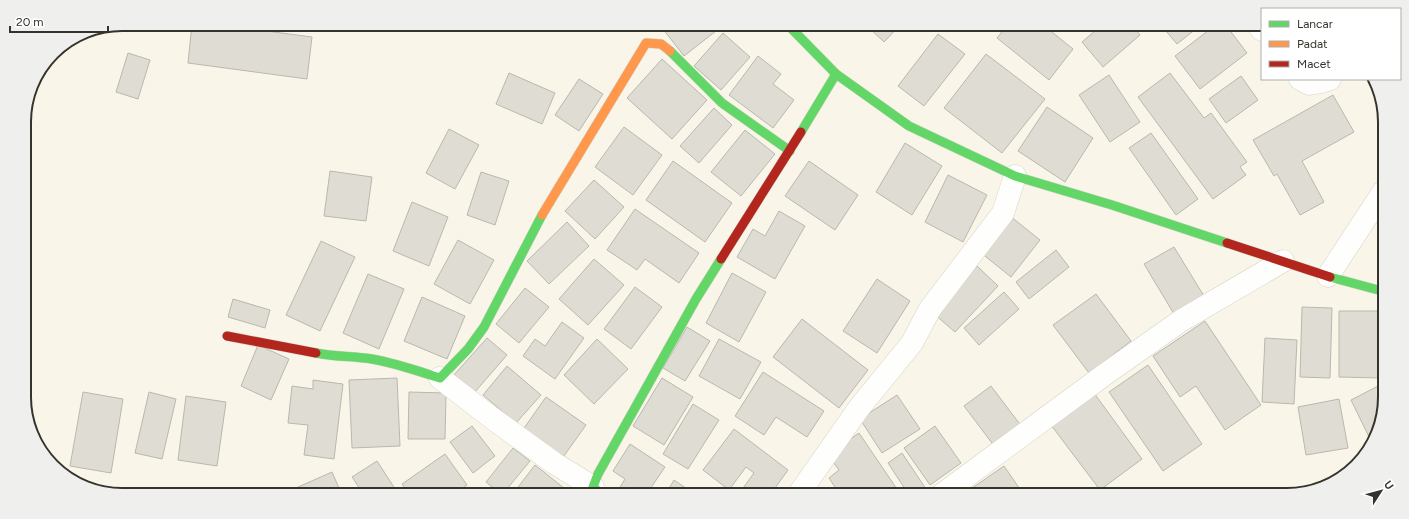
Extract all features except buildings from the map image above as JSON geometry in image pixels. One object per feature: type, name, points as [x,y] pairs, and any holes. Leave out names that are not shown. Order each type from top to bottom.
[{"type":"street","points":[[794,31],[836,74],[909,126],[1015,176],[1112,205],[1328,276],[1378,290]]},
{"type":"street","points":[[440,378],[468,349],[484,327],[538,222],[646,43],[661,44],[673,53],[722,103],[790,151]]},
{"type":"street","points":[[598,488],[598,474],[696,299],[790,151],[836,74]]},
{"type":"street","points":[[1302,80],[1309,84],[1327,80]]},
{"type":"street","points":[[807,488],[859,408],[912,343],[930,309],[1003,213],[1015,176]]},
{"type":"street","points":[[1328,276],[1378,200]]},
{"type":"street","points":[[950,488],[1104,374],[1182,320],[1282,261]]},
{"type":"street","points":[[227,336],[330,356],[371,359],[440,378],[554,463],[593,488]]},
{"type":"traffic: fast","points":[[794,31],[836,74],[909,126],[1015,176],[1112,205],[1227,243]]},
{"type":"traffic: fast","points":[[670,51],[722,103],[790,151]]},
{"type":"traffic: fast","points":[[801,132],[836,74]]},
{"type":"traffic: fast","points":[[316,353],[381,361],[440,378],[468,349],[484,327],[542,215]]},
{"type":"traffic: fast","points":[[594,488],[593,487],[598,474],[696,299],[721,259]]},
{"type":"traffic: fast","points":[[1330,277],[1378,290]]},
{"type":"traffic: slow","points":[[542,215],[646,43],[661,44],[670,51]]},
{"type":"traffic: jam","points":[[721,259],[801,132]]},
{"type":"traffic: jam","points":[[1227,243],[1330,277]]},
{"type":"traffic: jam","points":[[227,336],[316,353]]}]
